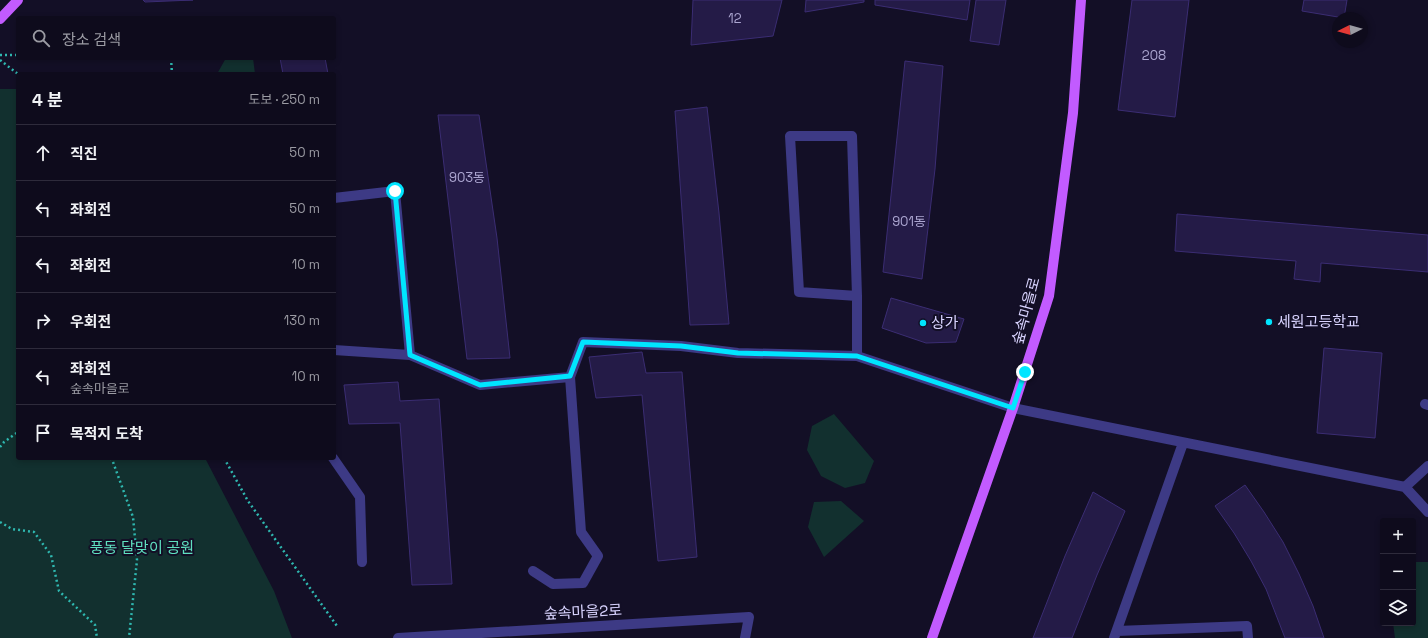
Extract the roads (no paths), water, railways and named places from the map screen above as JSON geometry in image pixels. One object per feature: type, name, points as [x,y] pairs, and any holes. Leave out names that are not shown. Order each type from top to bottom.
[{"type":"main road","points":[[0,19],[18,0]]},
{"type":"main road","name":"숲속마을로","points":[[932,638],[1013,408],[1049,296],[1073,113],[1081,0]]},
{"type":"street","points":[[857,296],[799,292],[790,136],[852,136],[857,296],[857,356]]},
{"type":"street","points":[[336,198],[395,191],[410,355]]},
{"type":"street","points":[[533,571],[553,584],[583,583],[598,556],[581,532],[570,376],[583,342],[681,346],[738,353],[857,356],[1013,408],[1405,487],[1428,512]]},
{"type":"street","points":[[336,350],[410,355],[480,385],[570,376]]},
{"type":"street","points":[[1183,443],[1116,634],[1247,626],[1248,638]]},
{"type":"street","points":[[334,460],[360,497],[362,562]]},
{"type":"street","points":[[1405,487],[1428,466]]},
{"type":"street","name":"숲속마을2로","points":[[398,638],[748,617],[745,638]]},
{"type":"place","name":"세원고등학교","points":[[1269,322]]},
{"type":"place","name":"상가","points":[[923,323]]},
{"type":"park label","name":"풍동 달맞이 공원","points":[[142,548]]}]
